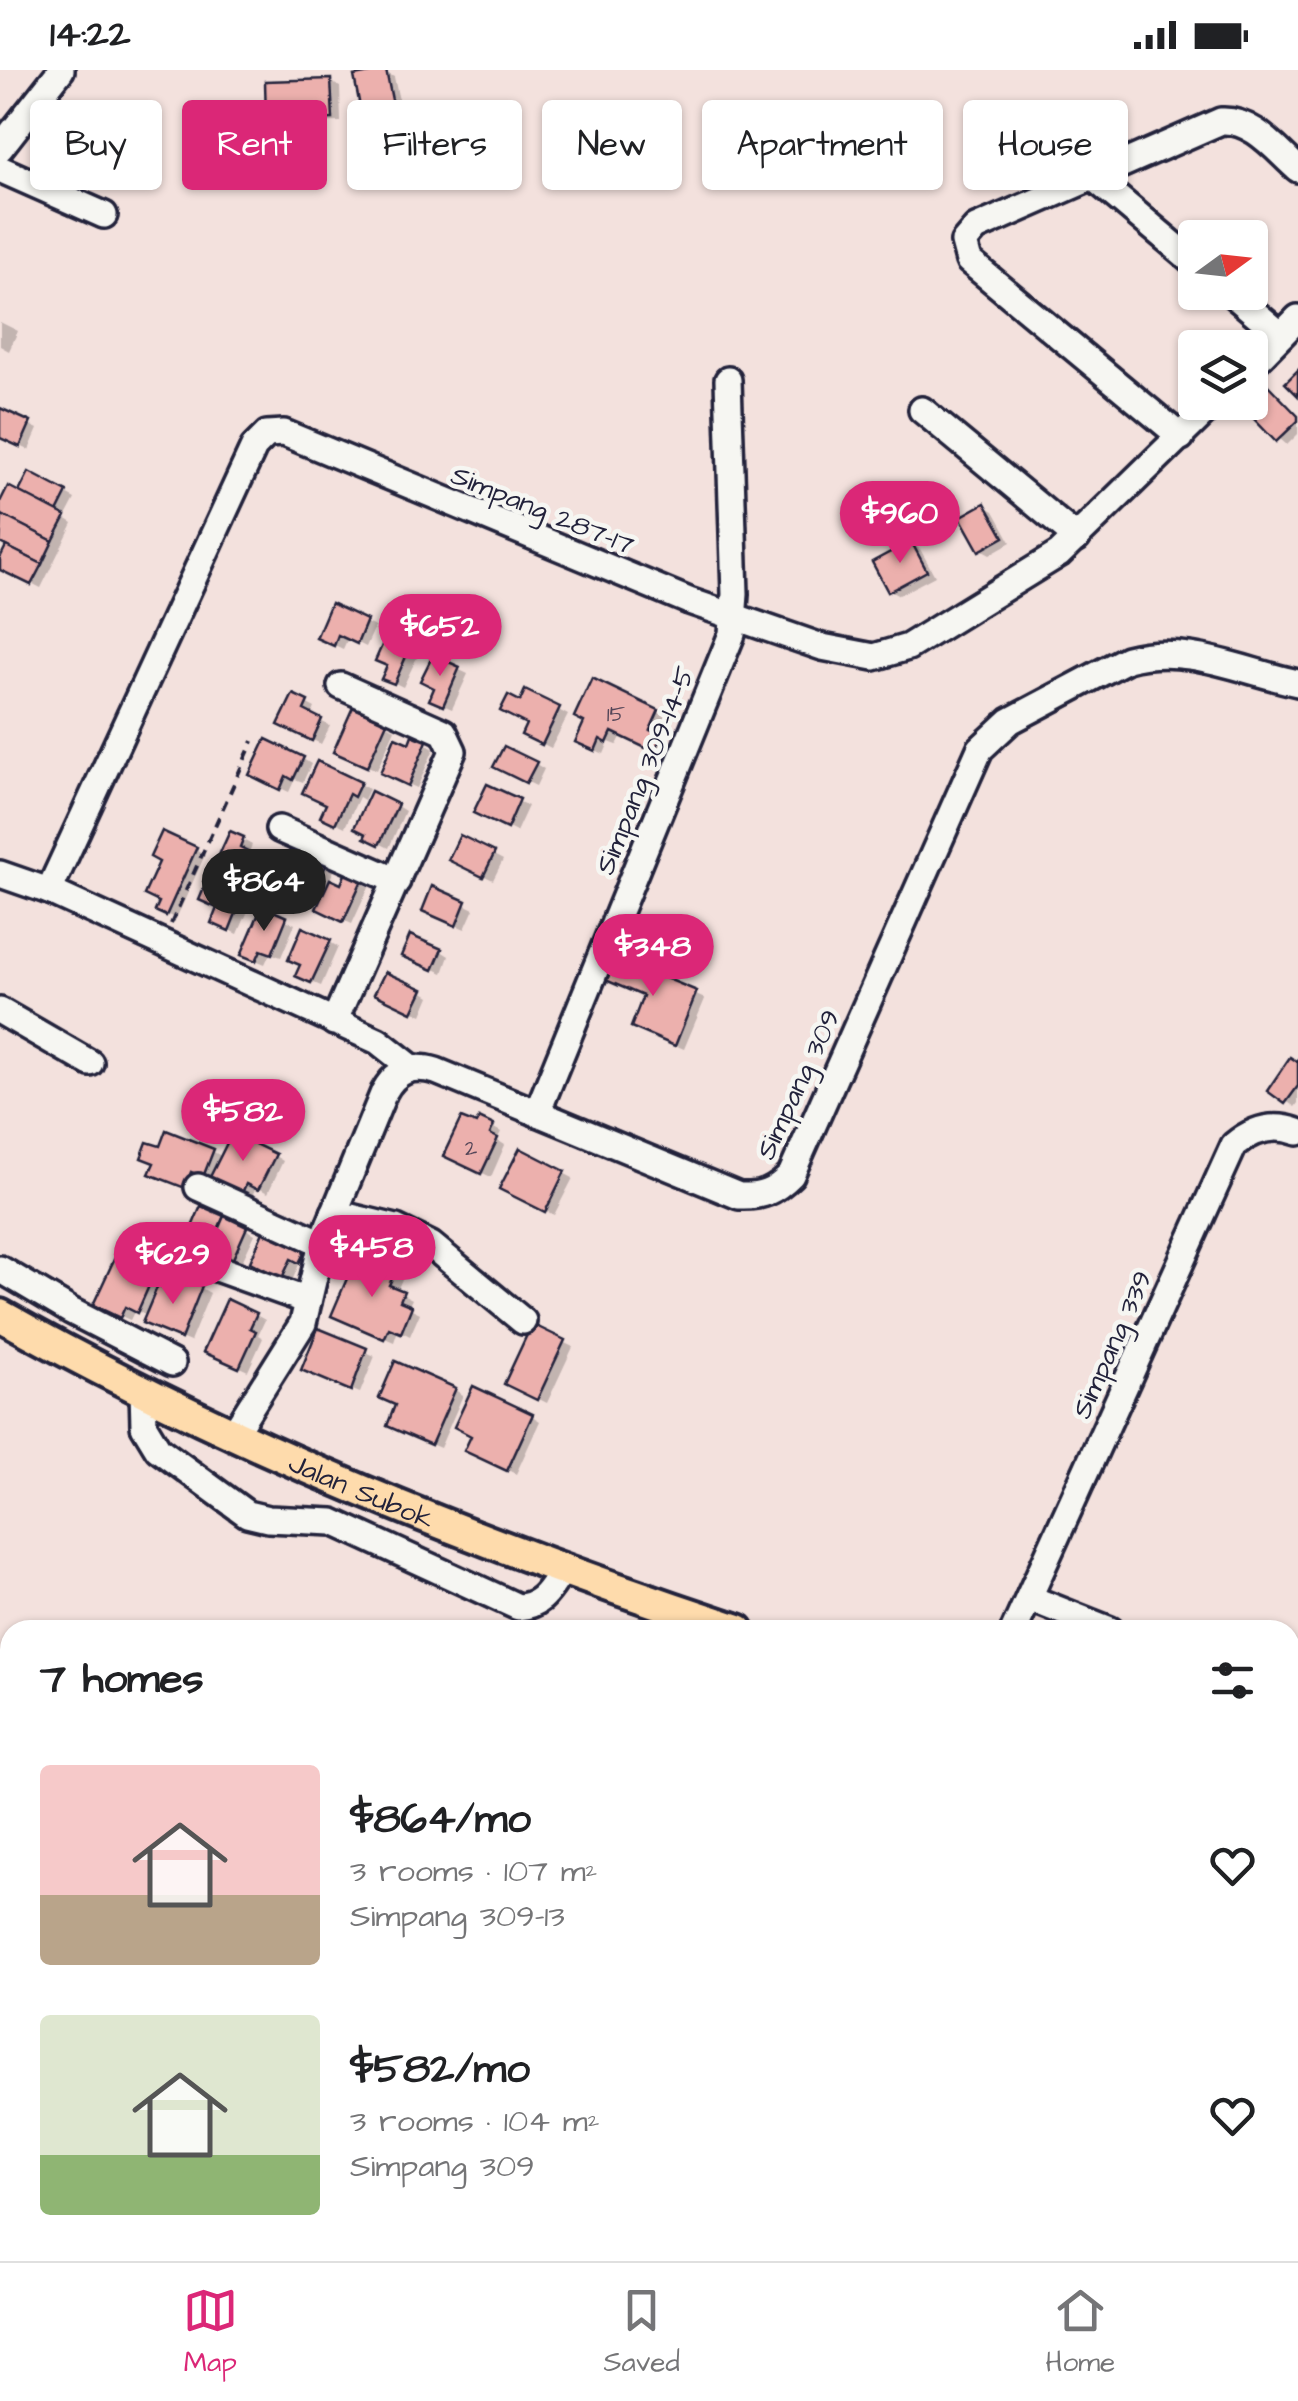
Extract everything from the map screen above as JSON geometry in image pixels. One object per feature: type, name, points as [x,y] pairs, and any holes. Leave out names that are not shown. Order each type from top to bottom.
[{"type":"main road","name":"Jalan Subok","points":[[0,1315],[143,1390],[444,1526],[708,1620]]},
{"type":"street","points":[[0,148],[61,70]]},
{"type":"street","points":[[1128,163],[1221,121],[1240,122],[1298,169]]},
{"type":"street","points":[[0,169],[104,216]]},
{"type":"street","points":[[1066,190],[976,228],[964,242],[969,261],[1181,437]]},
{"type":"street","points":[[1108,190],[1178,249]]},
{"type":"street","points":[[1260,310],[1289,327],[1268,349]]},
{"type":"street","name":"Simpang 309-14-5","points":[[537,1112],[732,634],[728,380]]},
{"type":"street","points":[[922,410],[1077,538]]},
{"type":"street","name":"Simpang 287-17","points":[[48,892],[254,447],[266,434],[284,433],[689,601],[860,657],[908,648],[1059,554],[1198,420]]},
{"type":"street","name":"Simpang 309","points":[[411,1068],[436,1071],[738,1196],[758,1197],[776,1190],[791,1175],[980,749],[994,734],[1010,720],[1128,659],[1147,654],[1187,654],[1298,682]]},
{"type":"street","points":[[334,1022],[452,758],[452,744],[444,732],[341,686]]},
{"type":"street","points":[[278,829],[397,881]]},
{"type":"street","points":[[0,874],[378,1041],[411,1068]]},
{"type":"street","points":[[0,1012],[90,1062]]},
{"type":"street","points":[[234,1433],[303,1324],[322,1243],[384,1092],[399,1072],[411,1068]]},
{"type":"street","name":"Simpang 339","points":[[1019,1620],[1234,1145],[1245,1136],[1275,1126],[1298,1132]]},
{"type":"street","points":[[198,1187],[322,1243]]},
{"type":"street","points":[[334,1214],[396,1228],[430,1245],[523,1321]]},
{"type":"street","points":[[176,1254],[308,1300]]},
{"type":"street","points":[[0,1269],[70,1311],[172,1363]]},
{"type":"street","points":[[143,1390],[144,1426],[158,1449],[247,1514],[268,1519],[333,1522],[518,1607],[530,1618],[562,1571]]},
{"type":"street","points":[[1029,1598],[1085,1620]]},
{"type":"path","points":[[162,945],[253,741]]},
{"type":"building","points":[[386,70],[392,100],[359,100],[354,76]]},
{"type":"building","points":[[331,79],[333,119],[327,119],[327,100],[265,100],[265,81]]},
{"type":"building","points":[[1298,370],[1298,396],[1285,383]]},
{"type":"building","points":[[1268,385],[1298,416],[1298,421],[1276,442],[1255,420],[1268,420]]},
{"type":"building","points":[[0,408],[31,422],[20,447],[0,438]]},
{"type":"building","points":[[29,472],[67,492],[57,512],[19,492]]},
{"type":"building","points":[[8,486],[66,516],[53,541],[0,514],[0,502]]},
{"type":"building","points":[[985,503],[1004,537],[979,551],[960,517]]},
{"type":"building","points":[[2,515],[53,541],[42,564],[0,543]]},
{"type":"building","points":[[911,541],[927,571],[888,592],[872,562]]},
{"type":"building","points":[[6,546],[42,564],[31,585],[0,570]]},
{"type":"building","points":[[331,603],[367,620],[357,644],[338,635],[334,646],[316,638]]},
{"type":"building","points":[[388,632],[412,643],[394,684],[381,679],[387,666],[375,661]]},
{"type":"building","points":[[433,655],[460,667],[443,706],[429,700],[434,688],[420,681]]},
{"type":"building","points":[[592,678],[659,710],[650,730],[662,735],[654,752],[612,732],[607,743],[600,739],[595,751],[575,742],[584,722],[574,717]]},
{"type":"building","points":[[525,690],[560,707],[542,745],[521,735],[526,724],[500,711],[508,695],[520,701]]},
{"type":"building","points":[[293,694],[308,701],[304,710],[322,719],[312,741],[278,725]]},
{"type":"building","points":[[353,707],[387,722],[367,767],[333,752]]},
{"type":"building","points":[[412,735],[427,741],[408,786],[380,773],[395,737],[409,743]]},
{"type":"building","points":[[266,739],[304,757],[293,780],[286,776],[280,790],[249,775]]},
{"type":"building","points":[[504,746],[537,762],[526,783],[493,767]]},
{"type":"building","points":[[317,761],[361,782],[354,797],[349,794],[335,824],[320,817],[326,804],[302,793]]},
{"type":"building","points":[[487,784],[520,799],[507,829],[473,813]]},
{"type":"building","points":[[371,791],[398,804],[379,845],[354,828]]},
{"type":"building","points":[[162,831],[197,847],[166,916],[155,911],[159,902],[144,895],[159,862],[150,857]]},
{"type":"building","points":[[230,831],[244,837],[240,847],[258,856],[247,879],[215,864]]},
{"type":"building","points":[[460,835],[495,852],[483,877],[448,860]]},
{"type":"building","points":[[291,848],[310,857],[313,850],[330,857],[307,906],[290,897],[287,904],[257,890],[271,859],[283,865]]},
{"type":"building","points":[[346,872],[362,880],[343,922],[316,909],[330,879],[341,884]]},
{"type":"building","points":[[207,881],[243,896],[229,931],[211,923],[217,908],[199,900]]},
{"type":"building","points":[[432,886],[466,901],[456,926],[422,911]]},
{"type":"building","points":[[262,906],[287,917],[272,954],[261,950],[256,961],[241,955]]},
{"type":"building","points":[[302,927],[331,940],[311,983],[295,976],[300,965],[288,960]]},
{"type":"building","points":[[410,935],[442,949],[433,970],[401,956]]},
{"type":"building","points":[[610,955],[697,991],[675,1046],[631,1027],[643,996],[601,978]]},
{"type":"building","points":[[385,972],[423,989],[412,1012],[374,994]]},
{"type":"building","points":[[1290,1057],[1298,1059],[1298,1086],[1285,1104],[1267,1091]]},
{"type":"building","points":[[461,1118],[476,1124],[479,1118],[494,1125],[490,1134],[498,1138],[481,1174],[443,1156]]},
{"type":"building","points":[[166,1130],[214,1149],[203,1177],[191,1172],[185,1188],[149,1174],[154,1163],[141,1158],[147,1142],[160,1146]]},
{"type":"building","points":[[232,1133],[276,1154],[258,1190],[246,1184],[242,1193],[210,1177]]},
{"type":"building","points":[[520,1148],[565,1171],[545,1212],[499,1189]]},
{"type":"building","points":[[201,1206],[224,1216],[208,1253],[185,1243]]},
{"type":"building","points":[[224,1216],[247,1227],[231,1263],[208,1253]]},
{"type":"building","points":[[263,1232],[305,1251],[299,1263],[291,1259],[282,1278],[250,1262]]},
{"type":"building","points":[[118,1251],[146,1264],[141,1273],[152,1279],[137,1313],[125,1307],[120,1318],[93,1305]]},
{"type":"building","points":[[357,1255],[395,1272],[389,1285],[404,1291],[400,1301],[412,1306],[401,1333],[389,1328],[384,1339],[331,1316]]},
{"type":"building","points":[[176,1275],[202,1286],[181,1339],[142,1323],[158,1285],[170,1290]]},
{"type":"building","points":[[227,1299],[257,1313],[250,1328],[256,1331],[239,1368],[203,1352]]},
{"type":"building","points":[[532,1324],[565,1340],[537,1400],[504,1384]]},
{"type":"building","points":[[318,1328],[367,1348],[351,1391],[301,1370]]},
{"type":"building","points":[[395,1361],[456,1388],[431,1445],[387,1426],[395,1405],[379,1398]]},
{"type":"building","points":[[473,1386],[533,1414],[507,1471],[464,1451],[471,1436],[454,1427]]}]
